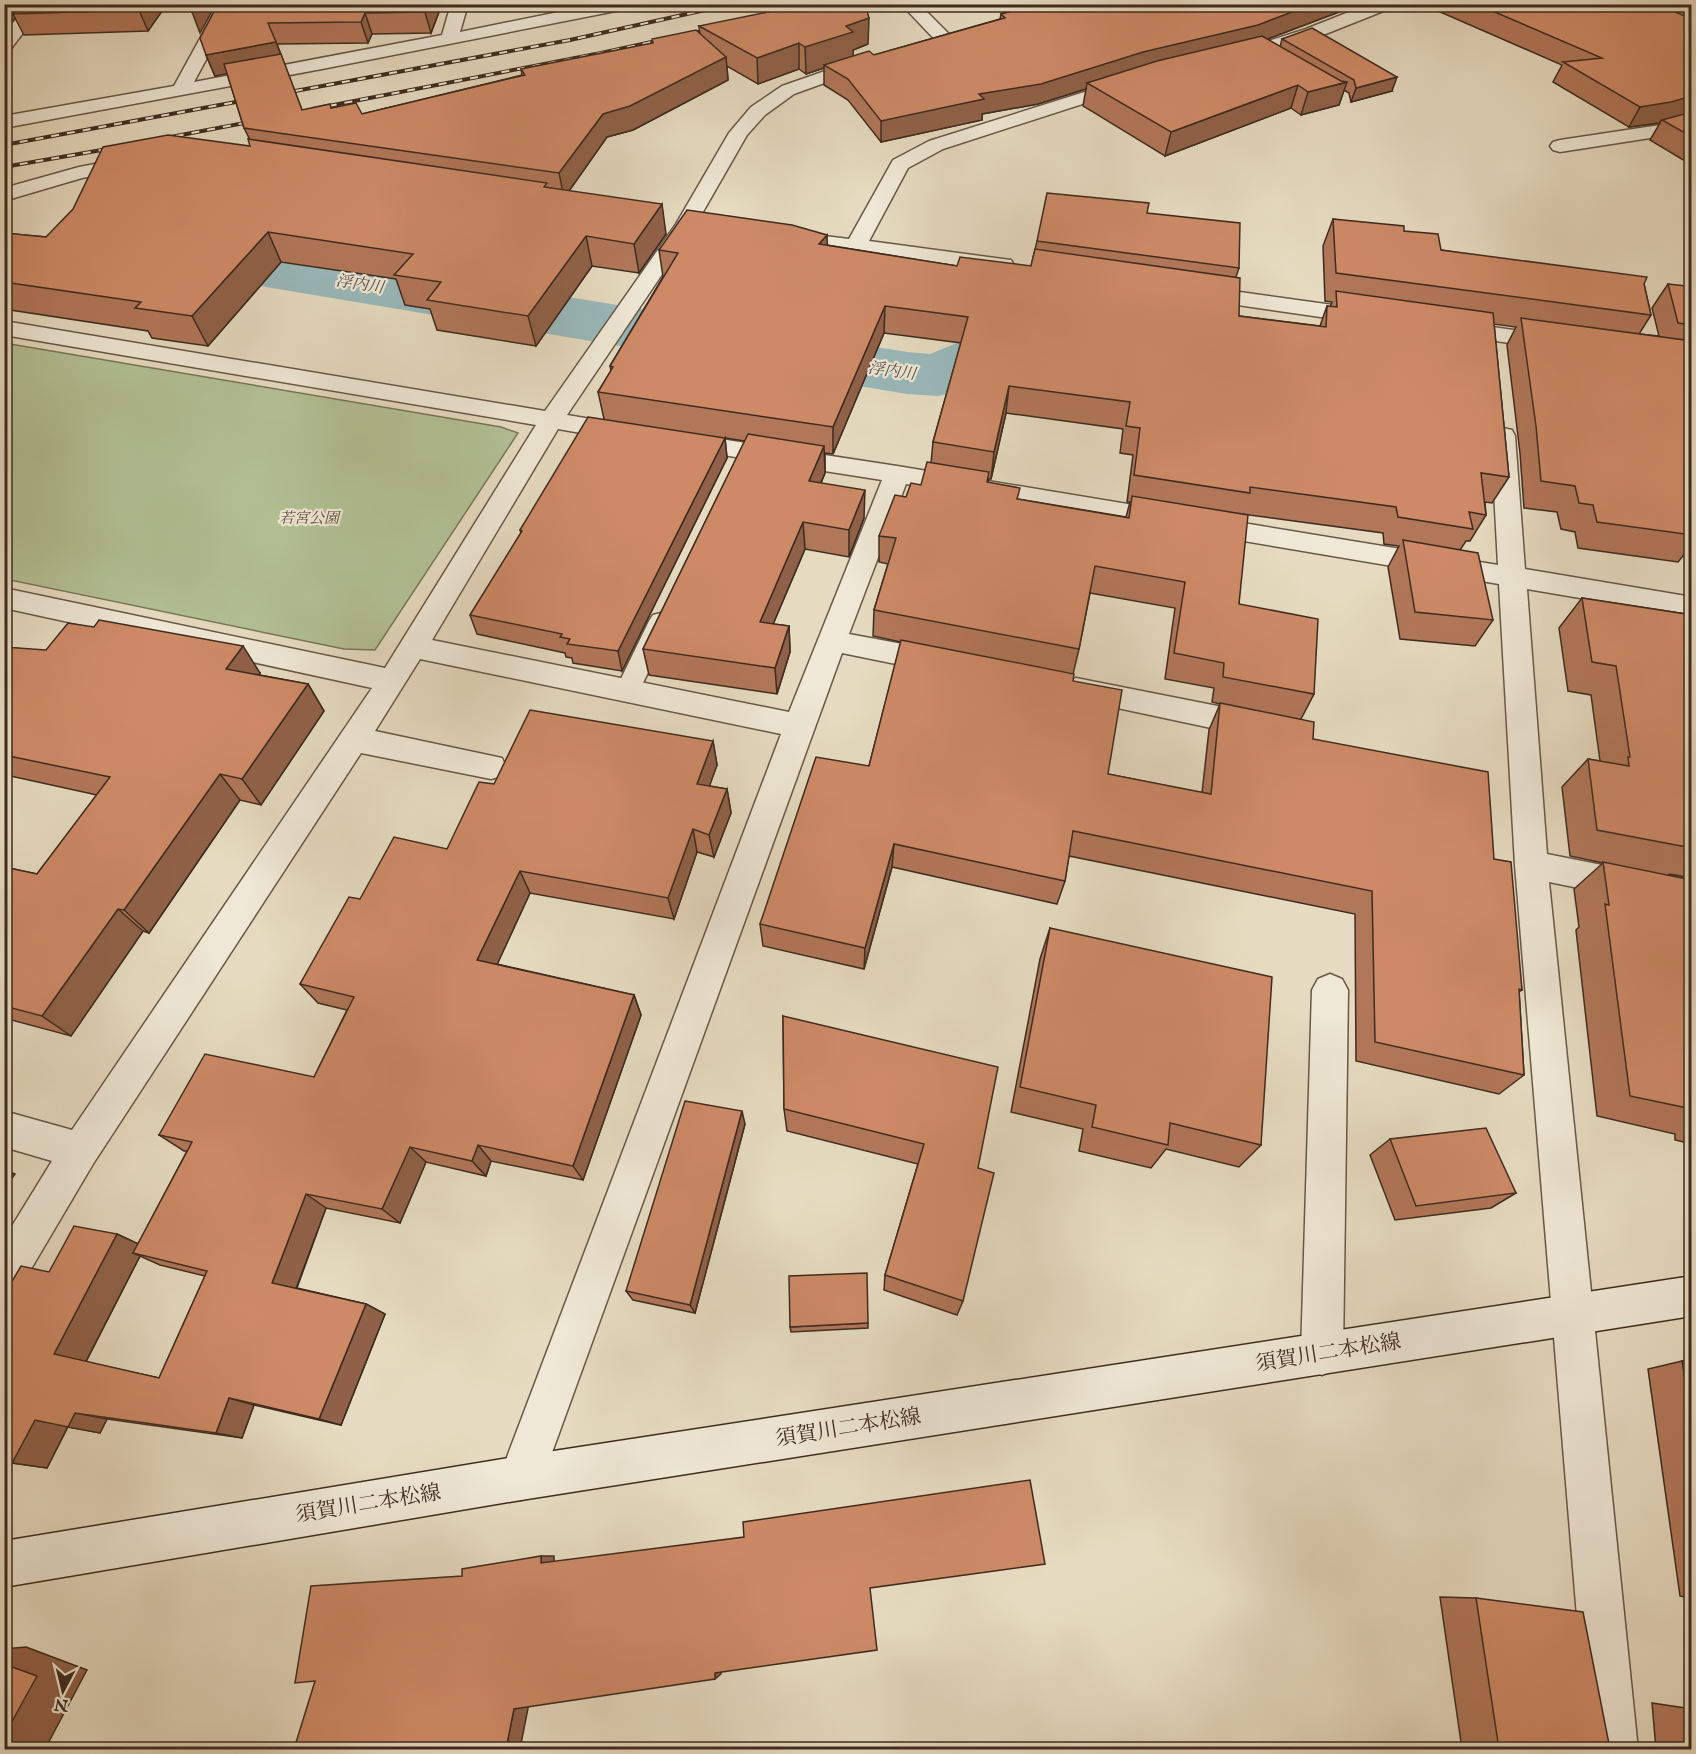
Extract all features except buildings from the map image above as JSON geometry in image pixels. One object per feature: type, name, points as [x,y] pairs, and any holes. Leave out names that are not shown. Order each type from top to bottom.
[{"type":"street","points":[[4,46],[37,4]]},
{"type":"street","points":[[181,89],[228,4]]},
{"type":"street","points":[[449,39],[460,4]]},
{"type":"street","points":[[4,122],[626,4]]},
{"type":"street","points":[[4,1277],[80,1151],[392,681],[551,421],[686,224],[739,132],[770,101],[825,75],[956,37],[909,4]]},
{"type":"street","points":[[1217,62],[1312,33],[1385,4]]},
{"type":"street","points":[[1331,8],[1351,16]]},
{"type":"street","points":[[1259,51],[1280,63]]},
{"type":"street","points":[[856,246],[900,164],[936,145],[1146,78]]},
{"type":"street","points":[[1560,146],[1663,130],[1692,122]]},
{"type":"street","points":[[4,195],[79,173],[161,157]]},
{"type":"street","points":[[765,234],[1029,269]]},
{"type":"street","points":[[1179,291],[1388,320]]},
{"type":"street","points":[[1434,326],[1494,346],[1571,345]]},
{"type":"street","points":[[4,328],[551,421],[738,461],[897,474],[1692,607]]},
{"type":"street","points":[[1502,416],[1531,864],[1613,1749]]},
{"type":"street","points":[[521,1478],[799,726],[897,474]]},
{"type":"street","points":[[4,598],[392,681]]},
{"type":"street","points":[[832,641],[961,666]]},
{"type":"street","points":[[412,647],[799,726]]},
{"type":"street","points":[[1055,685],[1289,732]]},
{"type":"street","points":[[353,739],[491,767]]},
{"type":"street","points":[[1531,864],[1692,897]]},
{"type":"street","points":[[1322,1354],[1330,990]]},
{"type":"street","points":[[4,1129],[80,1151]]},
{"type":"street","name":"須賀川二本松線","points":[[4,1564],[521,1478],[1692,1296]]},
{"type":"lane","points":[[627,691],[673,597]]},
{"type":"green space","name":"若宮公園","points":[[4,343],[501,427],[518,433],[375,650],[344,649],[5,579]]},
{"type":"waterway","name":"浮内川","points":[[145,250],[191,255],[907,373],[938,375],[986,355],[1083,368]]},
{"type":"railway","points":[[279,94],[570,40],[732,4]]},
{"type":"railway","points":[[313,109],[601,53],[716,28]]},
{"type":"railway","points":[[4,145],[252,99]]},
{"type":"railway","points":[[160,139],[260,120]]},
{"type":"railway","points":[[4,167],[119,147]]}]
